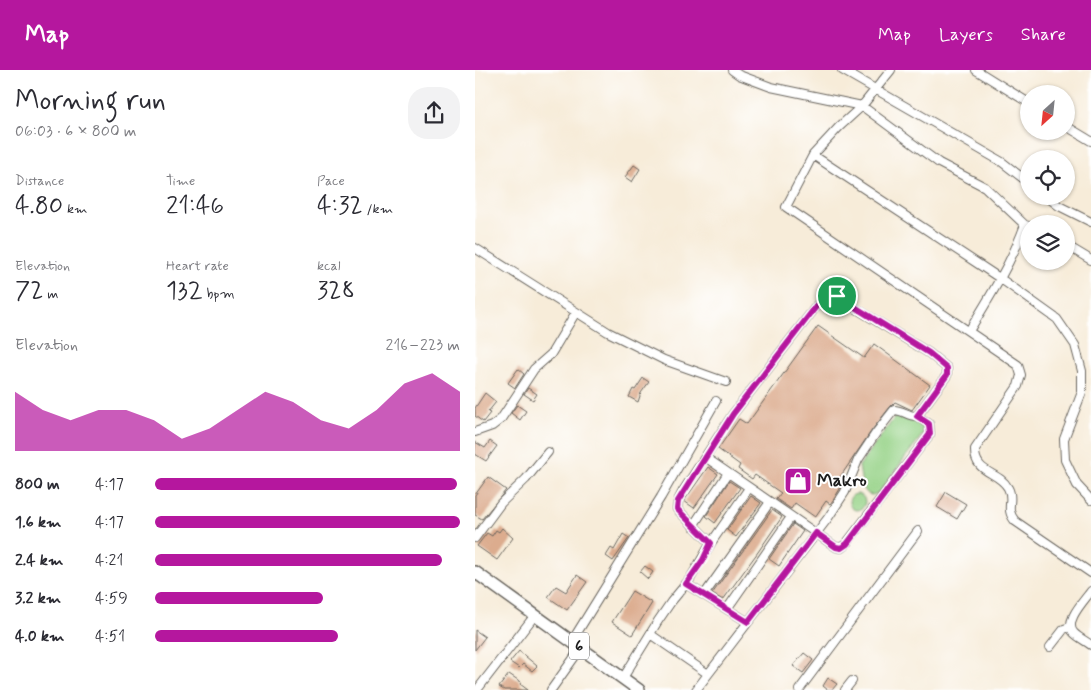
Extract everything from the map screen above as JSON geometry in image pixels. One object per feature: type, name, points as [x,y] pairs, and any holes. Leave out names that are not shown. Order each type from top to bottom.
[{"type":"highway","name":"6","points":[[475,572],[639,690]]},
{"type":"street","points":[[732,70],[771,87],[861,106],[939,163],[985,187],[1020,220]]},
{"type":"street","points":[[842,70],[1001,162],[1020,176]]},
{"type":"street","points":[[891,70],[861,106],[813,155],[786,206],[1017,365],[1021,375],[1018,386],[975,449],[975,458],[978,464],[1009,488],[1010,515],[1015,521],[1091,572]]},
{"type":"street","points":[[976,70],[1020,97]]},
{"type":"street","points":[[1075,131],[1091,141]]},
{"type":"street","points":[[813,155],[1001,279],[1057,319],[1075,345],[1082,371],[1081,392],[1064,439],[1065,460],[1077,485],[1091,500]]},
{"type":"street","points":[[1058,205],[1091,222]]},
{"type":"street","points":[[969,331],[1001,279],[1020,241]]},
{"type":"street","points":[[475,248],[608,332],[664,360],[726,382]]},
{"type":"street","points":[[1075,250],[1091,260]]},
{"type":"street","points":[[711,543],[677,509],[678,501],[733,414],[818,304],[827,298],[837,296],[929,353],[947,368],[947,375],[917,416]]},
{"type":"street","points":[[475,432],[492,426],[501,419],[533,369],[551,354],[576,312]]},
{"type":"street","points":[[551,690],[716,401]]},
{"type":"street","points":[[696,690],[816,533],[845,492],[858,460],[876,433],[895,410],[900,410],[913,417],[917,416],[929,424],[930,434],[847,544],[841,548],[836,547],[816,533],[791,517],[705,458]]},
{"type":"street","points":[[475,538],[501,503],[526,479],[548,452]]},
{"type":"street","points":[[693,526],[727,473]]},
{"type":"street","points":[[623,678],[671,602],[703,560],[711,543],[749,488]]},
{"type":"street","points":[[704,595],[769,502]]},
{"type":"street","points":[[727,609],[791,517]]},
{"type":"street","points":[[799,690],[918,531]]},
{"type":"street","points":[[686,584],[748,622]]},
{"type":"street","points":[[1091,591],[1071,621],[1070,627],[1073,632],[1091,645]]},
{"type":"street","points":[[477,690],[535,615]]},
{"type":"street","points":[[1050,647],[1064,629],[1070,627]]},
{"type":"street","points":[[650,634],[708,674]]},
{"type":"street","points":[[845,690],[852,681]]},
{"type":"green space","points":[[899,414],[913,419],[925,429],[879,492],[873,495],[869,494],[863,487],[859,466]]},
{"type":"green space","points":[[857,494],[865,502],[857,510],[849,502]]},
{"type":"building","points":[[634,165],[640,169],[632,182],[625,177]]},
{"type":"building","points":[[818,326],[864,358],[874,344],[930,385],[912,410],[895,402],[890,407],[836,483],[841,487],[834,499],[830,504],[826,501],[815,517],[795,503],[791,509],[776,499],[781,493],[755,475],[752,479],[738,469],[740,465],[718,449],[739,419],[747,424]]},
{"type":"building","points":[[518,369],[524,374],[515,388],[508,383]]},
{"type":"building","points":[[643,378],[649,382],[641,393],[638,402],[629,397],[633,389],[635,390]]},
{"type":"building","points":[[528,388],[537,394],[533,400],[524,394]]},
{"type":"building","points":[[485,393],[496,402],[483,422],[475,416],[475,408]]},
{"type":"building","points":[[517,405],[526,411],[520,420],[511,413]]},
{"type":"building","points":[[490,441],[497,446],[486,461],[475,454],[475,442],[485,448]]},
{"type":"building","points":[[708,467],[718,474],[694,508],[684,501]]},
{"type":"building","points":[[488,477],[506,490],[482,519],[475,515],[475,495]]},
{"type":"building","points":[[729,481],[740,488],[715,523],[706,516]]},
{"type":"building","points":[[946,492],[966,504],[957,519],[937,507]]},
{"type":"building","points":[[751,496],[761,503],[736,537],[727,530]]},
{"type":"building","points":[[772,510],[782,517],[758,552],[723,600],[712,594]]},
{"type":"building","points":[[793,524],[803,531],[779,566],[769,559]]},
{"type":"building","points":[[502,528],[513,538],[497,560],[477,546],[487,533],[492,536],[496,530],[499,532]]},
{"type":"building","points":[[623,534],[629,538],[613,561],[606,556],[611,548],[614,550]]},
{"type":"building","points":[[645,566],[653,572],[648,579],[640,572]]},
{"type":"building","points":[[577,575],[587,582],[567,610],[548,597],[556,586],[566,592]]},
{"type":"building","points":[[632,591],[652,603],[632,635],[612,622]]},
{"type":"building","points":[[475,630],[485,637],[475,650]]},
{"type":"building","points":[[519,651],[537,666],[532,671],[523,664],[519,668],[510,662]]},
{"type":"building","points":[[804,653],[813,660],[803,673],[793,666]]},
{"type":"building","points":[[509,674],[521,682],[520,684],[528,690],[504,690],[499,687]]},
{"type":"building","points":[[828,678],[837,684],[832,690],[828,690],[823,686]]},
{"type":"place","name":"Makro","points":[[798,481]]},
{"type":"route","points":[[837,296],[929,353],[947,368],[947,375],[917,416],[929,424],[930,434],[847,544],[841,548],[836,547],[816,533],[748,622],[686,584],[703,560],[711,543],[677,509],[678,501],[733,414],[763,374],[818,304],[827,298],[837,296]]}]
